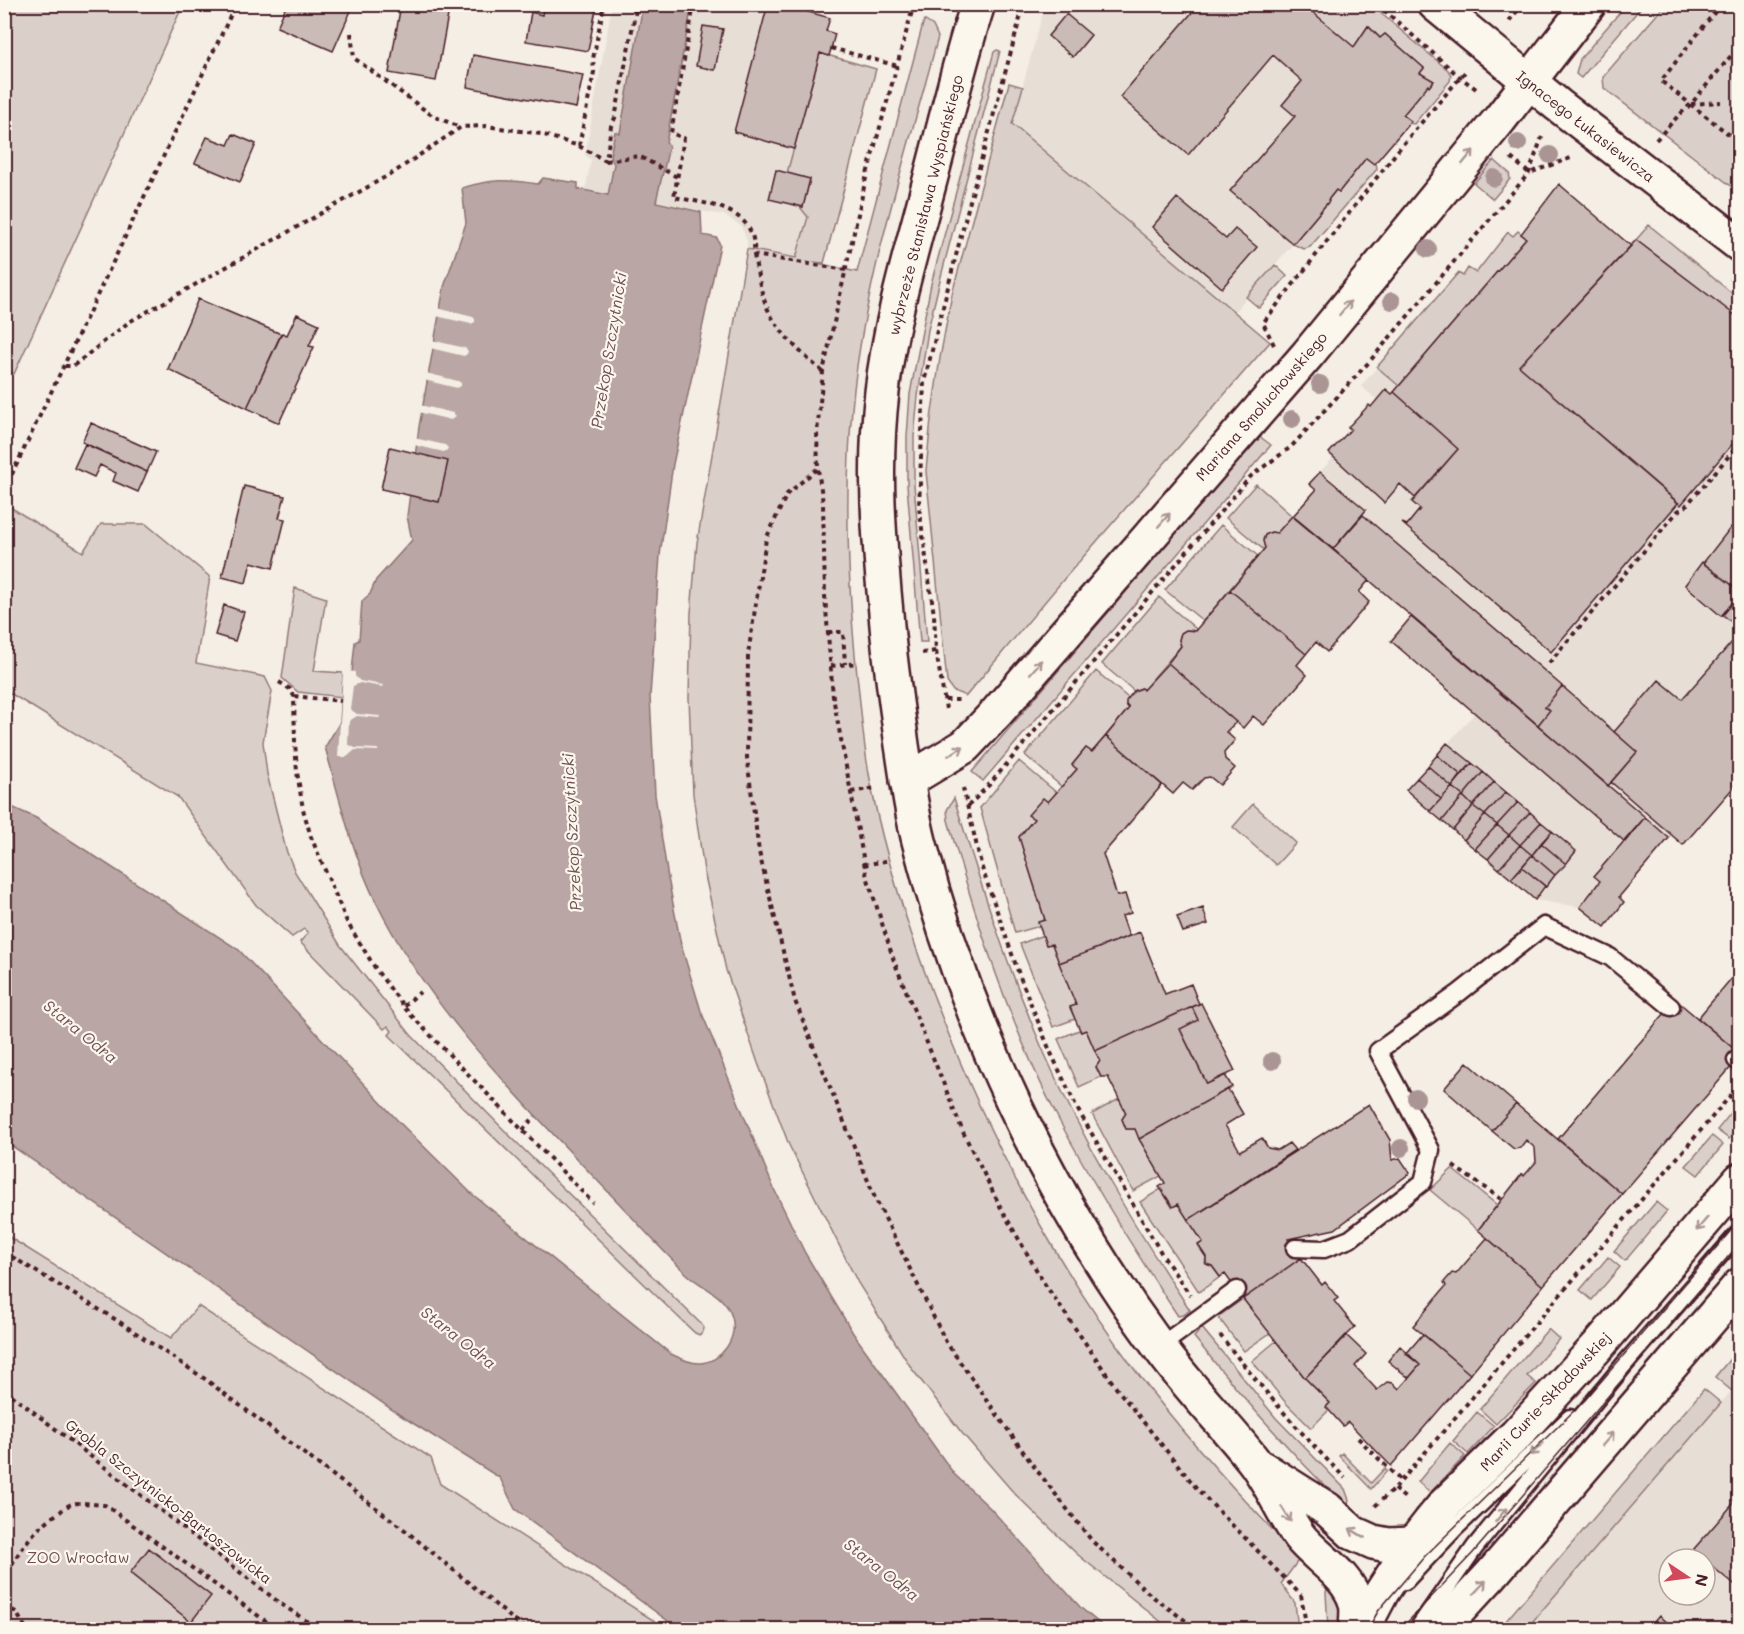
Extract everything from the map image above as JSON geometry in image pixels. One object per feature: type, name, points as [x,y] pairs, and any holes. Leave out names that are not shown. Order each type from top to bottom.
[{"type":"street","name":"wybrzeże Stanisława Wyspiańskiego","points":[[978,4],[897,305],[882,390],[877,456],[878,517],[890,658],[907,782],[918,837],[974,1010],[997,1066],[1048,1172],[1118,1287],[1159,1347],[1256,1464],[1300,1538],[1347,1586],[1356,1604],[1356,1629]]},
{"type":"street","name":"Ignacego Łukasiewicza","points":[[1435,4],[1529,82],[1740,244]]},
{"type":"street","name":"Mariana Smoluchowskiego","points":[[907,782],[965,746],[998,711],[1308,354],[1529,82],[1589,4]]},
{"type":"street","name":"Marii Curie-Skłodowskiej","points":[[1362,1629],[1382,1592],[1413,1544],[1446,1504],[1516,1435],[1598,1346],[1740,1180]]},
{"type":"street","points":[[1440,1629],[1491,1575],[1740,1285]]},
{"type":"street","name":"wybrzeże Stanisława Wyspiańskiego","points":[[1256,1464],[1327,1509],[1353,1533],[1373,1542],[1388,1545],[1413,1544]]},
{"type":"lane","points":[[1295,1248],[1324,1249],[1350,1239],[1423,1182],[1431,1150],[1378,1051],[1460,993],[1544,926],[1610,957],[1671,1007]]},
{"type":"lane","points":[[1417,1629],[1475,1547],[1624,1365],[1740,1232]]},
{"type":"lane","points":[[1159,1347],[1237,1290]]},
{"type":"lane","points":[[1367,1629],[1439,1543],[1624,1365]]},
{"type":"path","points":[[4,491],[236,4]]},
{"type":"path","points":[[579,146],[594,72],[593,59],[604,4]]},
{"type":"path","points":[[606,161],[611,126],[615,118],[637,4]]},
{"type":"path","points":[[694,4],[671,134],[684,138],[674,197],[731,210],[741,219],[752,238],[766,306],[796,348],[823,372]]},
{"type":"path","points":[[914,4],[867,178],[823,372],[817,433],[818,469],[787,494],[766,539],[748,654],[747,758],[759,852],[795,1001],[875,1198],[946,1342],[1032,1464],[1092,1541],[1152,1596],[1198,1629]]},
{"type":"path","points":[[946,709],[936,651],[934,615],[919,507],[924,382],[964,223],[1024,4]]},
{"type":"path","points":[[1377,4],[1461,78],[1484,94]]},
{"type":"path","points":[[1504,26],[1523,4]]},
{"type":"path","points":[[1721,4],[1661,81],[1740,143]]},
{"type":"path","points":[[351,33],[354,58],[433,116],[461,127],[486,126],[562,140],[579,146],[606,161],[639,156],[677,177]]},
{"type":"path","points":[[1663,133],[1691,104],[1740,45]]},
{"type":"path","points":[[831,48],[897,66]]},
{"type":"path","points":[[1263,323],[1403,144],[1468,70]]},
{"type":"path","points":[[1691,104],[1721,102]]},
{"type":"path","points":[[65,366],[73,366],[129,322],[396,171],[461,127]]},
{"type":"path","points":[[968,806],[1251,476],[1292,447],[1369,362],[1529,173],[1542,137]]},
{"type":"path","points":[[1504,153],[1529,173]]},
{"type":"path","points":[[1529,173],[1572,158]]},
{"type":"path","points":[[754,255],[846,270]]},
{"type":"path","points":[[1549,663],[1678,510],[1685,507],[1740,443]]},
{"type":"path","points":[[828,633],[843,632],[845,664]]},
{"type":"path","points":[[922,653],[936,651]]},
{"type":"path","points":[[831,666],[859,662]]},
{"type":"path","points":[[279,681],[290,689],[294,696],[297,772],[311,837],[347,922],[376,971],[404,1006],[593,1203]]},
{"type":"path","points":[[294,696],[341,701]]},
{"type":"path","points":[[962,784],[982,868],[1020,977],[1050,1051],[1090,1129],[1163,1256],[1195,1302]]},
{"type":"path","points":[[404,1006],[420,992]]},
{"type":"path","points":[[1370,1510],[1401,1481],[1740,1085]]},
{"type":"path","points":[[523,1130],[535,1116]]},
{"type":"path","points":[[1461,1171],[1502,1199]]},
{"type":"path","points":[[4,1252],[118,1321],[206,1379],[400,1526],[526,1629]]},
{"type":"path","points":[[1217,1331],[1257,1383],[1347,1480]]},
{"type":"path","name":"Grobla Szczytnicko-Bartoszowicka","points":[[4,1389],[280,1604],[321,1629]]},
{"type":"path","points":[[1358,1438],[1401,1481]]},
{"type":"path","points":[[1367,1500],[1374,1506]]},
{"type":"path","points":[[4,1581],[21,1550],[50,1518],[71,1504],[105,1505],[278,1629]]},
{"type":"path","points":[[1307,1587],[1301,1595],[1307,1629]]},
{"type":"path","points":[[4,1605],[16,1612],[24,1629]]},
{"type":"shaded area","points":[[612,5],[813,5],[811,13],[830,18],[826,31],[835,34],[834,39],[829,56],[820,54],[787,173],[810,179],[803,207],[808,217],[796,258],[747,249],[747,241],[741,226],[724,215],[585,191],[591,160],[585,155]]},
{"type":"shaded area","points":[[1045,5],[1371,5],[1448,70],[1451,78],[1414,124],[1409,123],[1376,162],[1377,169],[1310,247],[1304,249],[1292,245],[1234,312],[1012,124]]},
{"type":"shaded area","points":[[1559,184],[1631,245],[1636,240],[1739,319],[1740,516],[1731,527],[1740,534],[1739,780],[1672,835],[1619,897],[1624,902],[1605,927],[1580,907],[1535,900],[1406,790],[1475,713],[1391,641],[1411,617],[1293,516],[1315,490],[1309,484],[1332,459],[1329,453],[1351,429],[1348,427],[1377,400],[1361,386],[1458,273],[1463,276],[1468,268],[1475,273],[1508,232],[1513,236],[1518,231],[1522,234]]},
{"type":"shaded area","points":[[1739,1382],[1739,1629],[1526,1630]]},
{"type":"green space","points":[[4,5],[183,5],[14,374],[4,369]]},
{"type":"green space","points":[[1303,5],[1371,5],[1448,70],[1451,75],[1450,81],[1414,124],[1408,123],[1410,121],[1403,115],[1433,82],[1420,73],[1424,68],[1385,34],[1380,38],[1368,26],[1354,47]]},
{"type":"green space","points":[[1626,5],[1643,5],[1581,78],[1576,74],[1580,59]]},
{"type":"green space","points":[[1665,5],[1739,5],[1739,192],[1604,88],[1603,77]]},
{"type":"green space","points":[[924,20],[933,26],[938,37],[887,222],[866,315],[852,409],[848,476],[851,609],[865,750],[879,821],[905,914],[940,1013],[986,1121],[1012,1173],[1069,1274],[1135,1370],[1214,1467],[1300,1558],[1281,1584],[1295,1603],[1298,1629],[1170,1629],[1077,1554],[1014,1493],[962,1433],[912,1369],[858,1283],[789,1145],[726,970],[704,871],[693,794],[689,698],[691,613],[697,543],[747,249],[796,258],[808,217],[800,207],[803,207],[810,179],[787,173],[820,53],[876,69],[824,263],[813,262],[857,272]]},
{"type":"green space","points":[[1000,51],[928,330],[918,396],[914,437],[914,485],[927,642],[920,642],[907,485],[910,394],[931,284],[994,52]]},
{"type":"green space","points":[[1009,83],[1023,87],[1012,124],[1270,342],[1064,579],[966,696],[953,691],[947,682],[926,471],[931,419],[952,294]]},
{"type":"green space","points":[[1366,158],[1376,162],[1377,169],[1310,247],[1304,249],[1293,244],[1336,190],[1339,192]]},
{"type":"green space","points":[[1494,160],[1509,173],[1510,179],[1493,199],[1474,183]]},
{"type":"green space","points":[[1649,225],[1739,299],[1739,319],[1636,240]]},
{"type":"green space","points":[[1518,231],[1526,238],[1399,386],[1377,367],[1458,273],[1463,276],[1468,268],[1476,273],[1508,232],[1513,236]]},
{"type":"green space","points":[[1275,265],[1287,276],[1259,308],[1246,297]]},
{"type":"green space","points":[[1259,436],[1271,445],[983,781],[972,772]]},
{"type":"green space","points":[[1256,484],[1292,516],[1277,533],[1271,532],[1265,535],[1264,550],[1226,518]]},
{"type":"green space","points":[[10,507],[83,552],[101,524],[146,524],[210,577],[196,663],[265,677],[272,691],[263,742],[267,774],[286,850],[295,872],[340,945],[411,1035],[701,1324],[704,1328],[700,1335],[675,1314],[389,1035],[392,1031],[388,1026],[384,1029],[300,942],[308,933],[304,929],[292,937],[256,905],[178,797],[5,690],[4,517]]},
{"type":"green space","points":[[1221,525],[1258,556],[1203,621],[1165,590]]},
{"type":"green space","points":[[295,588],[326,598],[314,671],[343,673],[342,697],[298,692],[282,678]]},
{"type":"green space","points":[[1159,597],[1196,629],[1182,633],[1179,639],[1181,646],[1143,690],[1141,688],[1134,691],[1102,664]]},
{"type":"green space","points":[[1096,671],[1128,698],[1126,705],[1129,708],[1092,752],[1086,748],[1072,765],[1077,769],[1062,787],[1025,755]]},
{"type":"green space","points":[[1019,761],[1057,793],[1029,815],[1034,819],[1019,837],[1045,920],[1039,922],[1040,926],[1015,933],[980,808]]},
{"type":"green space","points":[[954,798],[995,924],[1042,1048],[1074,1116],[1110,1182],[1190,1310],[1183,1315],[1178,1316],[1102,1196],[1060,1122],[1025,1049],[983,936],[948,820],[947,810]]},
{"type":"green space","points":[[1253,804],[1296,843],[1276,865],[1233,827]]},
{"type":"green space","points":[[1043,935],[1046,945],[1052,944],[1076,1005],[1070,1008],[1075,1019],[1053,1027],[1020,944]]},
{"type":"green space","points":[[1079,1030],[1081,1032],[1086,1030],[1100,1061],[1096,1067],[1101,1077],[1079,1087],[1058,1039]]},
{"type":"green space","points":[[1119,1099],[1126,1113],[1122,1119],[1126,1129],[1135,1129],[1161,1176],[1133,1191],[1092,1114]]},
{"type":"green space","points":[[1739,1103],[1739,1126],[1729,1139],[1717,1130]]},
{"type":"green space","points":[[1712,1136],[1723,1145],[1698,1175],[1686,1166]]},
{"type":"green space","points":[[1452,1169],[1497,1205],[1478,1230],[1430,1190]]},
{"type":"green space","points":[[1161,1189],[1172,1207],[1178,1204],[1203,1242],[1198,1246],[1206,1257],[1205,1263],[1212,1266],[1220,1277],[1199,1292],[1140,1202]]},
{"type":"green space","points":[[1656,1202],[1667,1211],[1625,1261],[1614,1251]]},
{"type":"green space","name":"ZOO Wrocław","points":[[4,1234],[171,1338],[198,1306],[431,1458],[440,1484],[667,1629],[5,1629]]},
{"type":"green space","points":[[1608,1257],[1620,1267],[1592,1300],[1580,1290]]},
{"type":"green space","points":[[1243,1299],[1270,1333],[1244,1351],[1218,1317]]},
{"type":"green space","points":[[1202,1328],[1276,1418],[1345,1489],[1349,1500],[1346,1507],[1267,1425],[1194,1337]]},
{"type":"green space","points":[[1548,1329],[1559,1339],[1527,1376],[1536,1383],[1496,1424],[1480,1409]]},
{"type":"green space","points":[[1276,1341],[1305,1378],[1330,1403],[1326,1407],[1329,1410],[1311,1428],[1286,1403],[1252,1361]]},
{"type":"green space","points":[[1739,1348],[1739,1391],[1735,1388],[1732,1391],[1715,1377]]},
{"type":"green space","points":[[1704,1389],[1721,1403],[1526,1629],[1499,1629]]},
{"type":"green space","points":[[1477,1412],[1494,1426],[1468,1454],[1453,1441]]},
{"type":"green space","points":[[1450,1443],[1465,1456],[1430,1493],[1418,1482]]},
{"type":"green space","points":[[1342,1453],[1371,1483],[1384,1469],[1387,1471],[1371,1489],[1339,1456]]},
{"type":"green space","points":[[1328,1585],[1339,1606],[1339,1629],[1328,1629],[1326,1592]]},
{"type":"water","points":[[643,5],[692,5],[666,143],[669,145],[668,152],[656,202],[701,212],[702,235],[717,238],[720,245],[673,464],[660,555],[650,696],[655,795],[681,945],[701,1011],[774,1189],[805,1253],[853,1333],[954,1474],[990,1508],[1081,1608],[1106,1629],[679,1629],[515,1509],[500,1478],[400,1415],[5,1141],[5,804],[36,818],[239,950],[400,1123],[472,1194],[671,1354],[689,1362],[701,1363],[716,1358],[727,1347],[733,1333],[729,1309],[719,1297],[693,1279],[678,1265],[517,1095],[484,1059],[425,983],[376,902],[360,865],[325,747],[340,722],[343,673],[352,672],[355,642],[359,640],[362,601],[370,594],[376,580],[412,540],[407,516],[419,427],[444,287],[466,223],[462,188],[499,181],[538,184],[543,178],[578,183],[578,189],[608,195],[614,164],[610,156],[615,132],[620,133]]},
{"type":"pier","points":[[437,308],[473,317],[475,322],[471,324],[436,316]]},
{"type":"pier","points":[[431,340],[465,348],[468,351],[467,354],[464,356],[430,348]]},
{"type":"pier","points":[[426,373],[458,381],[461,386],[457,388],[424,380]]},
{"type":"pier","points":[[420,405],[453,413],[456,416],[451,420],[418,412]]},
{"type":"pier","points":[[414,438],[445,445],[448,448],[444,452],[414,445]]},
{"type":"pier","points":[[343,670],[355,672],[355,676],[360,681],[383,685],[382,687],[360,683],[353,686],[350,709],[357,714],[380,716],[379,718],[357,716],[349,721],[348,744],[355,748],[378,749],[378,751],[355,750],[347,757],[338,757]]},
{"type":"building","points":[[287,4],[354,4],[333,51],[277,27]]},
{"type":"building","points":[[401,4],[450,4],[436,81],[389,73]]},
{"type":"building","points":[[544,4],[597,4],[588,51],[526,41],[531,12],[542,15]]},
{"type":"building","points":[[768,4],[780,4],[830,18],[826,31],[835,34],[829,56],[820,53],[794,149],[734,132]]},
{"type":"building","points":[[1190,4],[1303,4],[1354,47],[1368,26],[1380,38],[1385,34],[1424,68],[1420,73],[1434,81],[1403,115],[1411,121],[1376,162],[1374,164],[1366,158],[1339,192],[1336,190],[1293,244],[1230,191],[1295,116],[1282,105],[1302,81],[1273,55],[1188,155],[1120,97],[1195,9]]},
{"type":"building","points":[[1066,14],[1091,35],[1073,57],[1048,36]]},
{"type":"building","points":[[703,26],[723,29],[715,70],[696,66]]},
{"type":"building","points":[[473,55],[583,75],[576,108],[467,87]]},
{"type":"building","points":[[233,134],[256,144],[240,182],[195,163],[207,137],[228,145]]},
{"type":"building","points":[[776,170],[810,179],[803,207],[769,199]]},
{"type":"building","points":[[1559,184],[1631,246],[1519,366],[1678,503],[1551,652],[1402,523],[1407,525],[1420,509],[1412,502],[1458,449],[1394,392],[1526,238],[1521,234]]},
{"type":"building","points":[[1177,198],[1226,239],[1235,229],[1257,247],[1222,288],[1152,227]]},
{"type":"building","points":[[1636,240],[1740,319],[1740,435],[1681,505],[1519,366]]},
{"type":"building","points":[[198,299],[281,334],[247,408],[168,369]]},
{"type":"building","points":[[297,314],[319,324],[309,346],[314,347],[279,423],[247,408],[282,333],[287,335]]},
{"type":"building","points":[[1386,389],[1392,394],[1394,392],[1458,449],[1415,498],[1400,484],[1384,503],[1329,453],[1351,429],[1348,427],[1369,405],[1371,407]]},
{"type":"building","points":[[91,423],[156,452],[147,472],[82,442]]},
{"type":"building","points":[[85,444],[147,472],[138,492],[113,481],[116,473],[100,465],[94,477],[74,468]]},
{"type":"building","points":[[390,447],[448,461],[439,502],[381,489]]},
{"type":"building","points":[[1320,472],[1366,510],[1333,549],[1293,516],[1316,490],[1309,484]]},
{"type":"building","points":[[244,486],[285,496],[279,518],[285,519],[273,568],[251,562],[246,583],[222,577]]},
{"type":"building","points":[[1363,515],[1562,686],[1545,707],[1550,710],[1538,725],[1333,549]]},
{"type":"building","points":[[1292,516],[1369,580],[1359,592],[1369,602],[1327,652],[1316,642],[1306,654],[1230,590],[1265,548],[1263,541],[1265,535],[1271,532],[1277,533]]},
{"type":"building","points":[[1731,527],[1740,534],[1740,591],[1703,563]]},
{"type":"building","points":[[1702,562],[1740,591],[1740,594],[1721,616],[1685,585]]},
{"type":"building","points":[[1230,590],[1306,654],[1297,665],[1307,675],[1264,725],[1253,716],[1243,728],[1168,663],[1181,646],[1179,640],[1181,633],[1186,630],[1195,631]]},
{"type":"building","points":[[1740,594],[1740,629],[1723,615]]},
{"type":"building","points":[[224,605],[244,612],[235,641],[215,635]]},
{"type":"building","points":[[1411,617],[1645,817],[1625,842],[1391,641]]},
{"type":"building","points":[[1740,633],[1740,780],[1683,845],[1611,782],[1637,752],[1614,732],[1659,680],[1682,699]]},
{"type":"building","points":[[1168,663],[1236,722],[1226,732],[1235,740],[1224,753],[1225,759],[1235,768],[1220,785],[1210,777],[1204,778],[1192,790],[1183,783],[1173,794],[1106,736],[1129,708],[1126,701],[1134,691],[1142,688],[1143,690]]},
{"type":"building","points":[[1562,686],[1637,752],[1608,786],[1538,725],[1550,710],[1545,707]]},
{"type":"building","points":[[1106,736],[1162,785],[1103,854],[1117,896],[1125,894],[1131,913],[1122,916],[1129,936],[1059,963],[1052,944],[1046,945],[1038,922],[1045,920],[1019,837],[1034,819],[1028,815],[1043,798],[1048,802],[1077,769],[1072,765],[1086,748],[1092,752]]},
{"type":"building","points":[[1447,743],[1472,763],[1461,775],[1437,755]]},
{"type":"building","points":[[1437,755],[1461,775],[1452,787],[1428,766]]},
{"type":"building","points":[[1472,763],[1483,772],[1463,796],[1452,787]]},
{"type":"building","points":[[1428,766],[1452,787],[1441,799],[1417,778]]},
{"type":"building","points":[[1483,772],[1494,782],[1473,806],[1463,796]]},
{"type":"building","points":[[1417,778],[1441,799],[1430,811],[1406,790]]},
{"type":"building","points":[[1494,782],[1506,792],[1485,815],[1473,806]]},
{"type":"building","points":[[1452,787],[1463,796],[1442,821],[1430,811]]},
{"type":"building","points":[[1506,792],[1518,802],[1497,825],[1485,815]]},
{"type":"building","points":[[1463,796],[1473,806],[1453,830],[1442,821]]},
{"type":"building","points":[[1518,802],[1530,812],[1509,835],[1497,825]]},
{"type":"building","points":[[1473,806],[1485,815],[1464,840],[1453,830]]},
{"type":"building","points":[[1530,812],[1541,822],[1520,845],[1509,835]]},
{"type":"building","points":[[1485,815],[1497,825],[1475,849],[1464,840]]},
{"type":"building","points":[[1645,817],[1669,838],[1619,897],[1624,902],[1605,927],[1580,907],[1600,881],[1594,876]]},
{"type":"building","points":[[1541,822],[1552,831],[1532,855],[1520,845]]},
{"type":"building","points":[[1497,825],[1509,835],[1488,859],[1475,849]]},
{"type":"building","points":[[1552,831],[1576,851],[1566,864],[1541,843]]},
{"type":"building","points":[[1509,835],[1520,845],[1499,869],[1488,859]]},
{"type":"building","points":[[1541,843],[1566,864],[1555,875],[1532,855]]},
{"type":"building","points":[[1520,845],[1532,855],[1511,879],[1499,869]]},
{"type":"building","points":[[1532,855],[1555,875],[1546,887],[1522,867]]},
{"type":"building","points":[[1522,867],[1545,886],[1535,900],[1511,879]]},
{"type":"building","points":[[1203,908],[1208,924],[1183,932],[1177,917]]},
{"type":"building","points":[[1140,932],[1165,994],[1191,984],[1199,1004],[1095,1051],[1086,1030],[1081,1032],[1070,1007],[1076,1005],[1059,963]]},
{"type":"building","points":[[1740,968],[1740,1054],[1698,1018]]},
{"type":"building","points":[[1676,1000],[1740,1054],[1622,1194],[1558,1139]]},
{"type":"building","points":[[1201,1003],[1235,1071],[1207,1084],[1180,1029],[1198,1020],[1192,1007]]},
{"type":"building","points":[[1192,1007],[1198,1020],[1180,1029],[1207,1084],[1225,1075],[1232,1087],[1139,1139],[1135,1129],[1126,1129],[1122,1119],[1126,1113],[1108,1077],[1101,1077],[1096,1067],[1100,1061],[1095,1051]]},
{"type":"building","points":[[1467,1062],[1516,1104],[1492,1131],[1444,1089]]},
{"type":"building","points":[[1228,1089],[1243,1114],[1225,1125],[1240,1151],[1262,1138],[1268,1148],[1278,1150],[1289,1143],[1295,1150],[1188,1220],[1178,1204],[1173,1207],[1159,1187],[1165,1183],[1139,1139]]},
{"type":"building","points":[[1369,1104],[1390,1140],[1392,1160],[1400,1158],[1410,1173],[1335,1229],[1288,1239],[1301,1258],[1243,1299],[1225,1274],[1220,1277],[1212,1266],[1206,1264],[1206,1257],[1198,1245],[1203,1242],[1188,1220]]},
{"type":"building","points":[[1516,1104],[1622,1194],[1543,1286],[1478,1230],[1522,1174],[1524,1176],[1536,1162],[1535,1148],[1526,1140],[1520,1148],[1514,1149],[1492,1131]]},
{"type":"building","points":[[1487,1238],[1543,1286],[1470,1374],[1413,1326],[1446,1286],[1444,1282],[1452,1273],[1456,1274]]},
{"type":"building","points":[[1301,1258],[1322,1285],[1325,1282],[1338,1298],[1334,1301],[1355,1327],[1305,1378],[1243,1299]]},
{"type":"building","points":[[1423,1334],[1470,1374],[1391,1466],[1348,1422],[1343,1426],[1326,1407],[1330,1403],[1305,1378],[1346,1335],[1366,1354],[1355,1366],[1377,1390],[1387,1382],[1393,1383],[1399,1389],[1420,1365],[1406,1354]]},
{"type":"building","points":[[1400,1346],[1420,1365],[1409,1378],[1388,1361]]},
{"type":"building","points":[[1740,1496],[1740,1590],[1717,1570],[1717,1547],[1696,1547]]},
{"type":"building","points":[[149,1548],[211,1596],[191,1622],[130,1573]]},
{"type":"building","points":[[1659,1616],[1675,1630],[1647,1630]]},
{"type":"tram line","points":[[1367,1630],[1379,1610],[1425,1556],[1585,1400],[1740,1220]]},
{"type":"tram line","points":[[1400,1630],[1473,1553],[1740,1243]]},
{"type":"water label","name":"Przekop Szczytnicki","points":[[608,350]]},
{"type":"water label","name":"Przekop Szczytnicki","points":[[571,832]]},
{"type":"water label","name":"Stara Odra","points":[[81,1031]]},
{"type":"water label","name":"Stara Odra","points":[[459,1337]]},
{"type":"water label","name":"Stara Odra","points":[[882,1569]]}]
